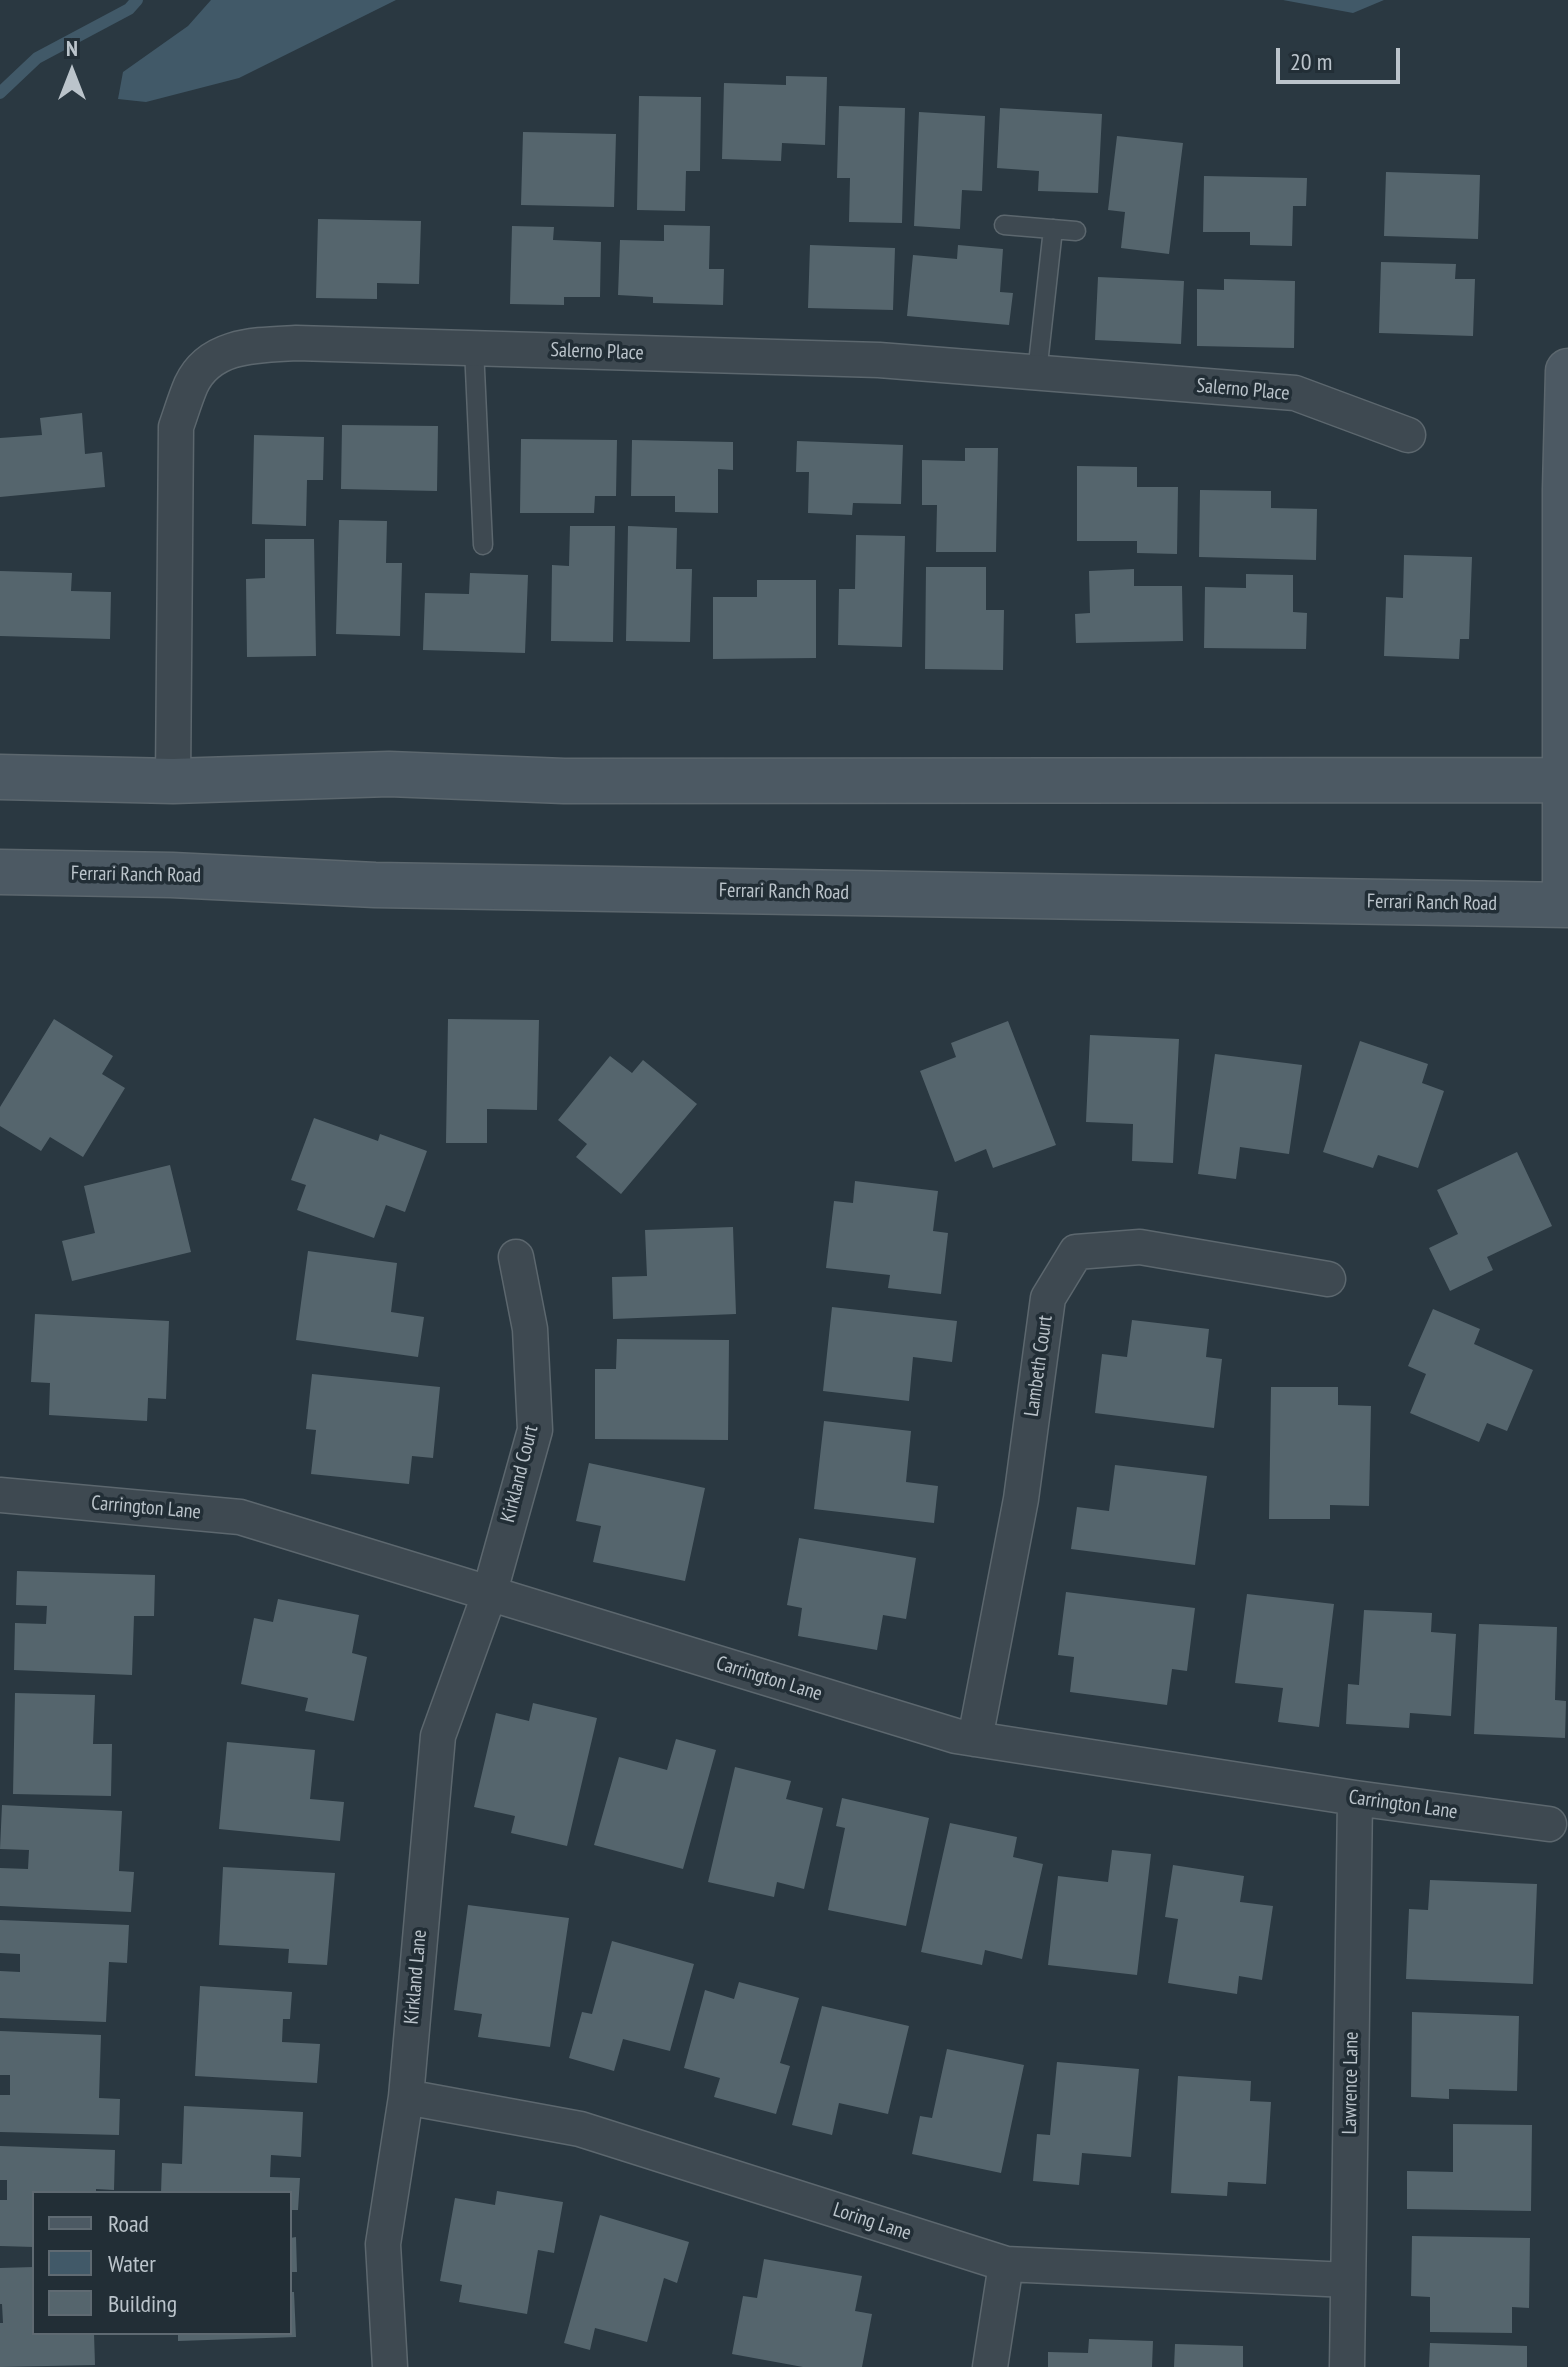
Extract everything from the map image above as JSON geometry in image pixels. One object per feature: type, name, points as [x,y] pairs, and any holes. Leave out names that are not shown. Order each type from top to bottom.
[{"type":"street","name":"Salerno Place","points":[[173,781],[176,427],[192,382],[213,358],[244,346],[296,343],[879,360],[1295,393],[1408,435]]},
{"type":"street","points":[[1567,905],[1568,371]]},
{"type":"street","points":[[0,777],[173,781],[389,774],[564,781],[1567,780]]},
{"type":"street","name":"Ferrari Ranch Road","points":[[0,872],[172,875],[390,885],[1567,905]]},
{"type":"street","name":"Lambeth Court","points":[[975,1739],[1021,1499],[1048,1298],[1076,1252],[1140,1247],[1328,1279]]},
{"type":"street","name":"Kirkland Court","points":[[489,1595],[535,1430],[530,1329],[516,1257]]},
{"type":"street","name":"Carrington Lane","points":[[0,1495],[240,1517],[941,1732],[1355,1798],[1549,1824]]},
{"type":"street","name":"Kirkland Lane","points":[[390,2367],[383,2244],[406,2097],[438,1736],[489,1595]]},
{"type":"street","name":"Lawrence Lane","points":[[1347,2367],[1355,1798]]},
{"type":"street","name":"Loring Lane","points":[[406,2097],[580,2129],[1006,2264],[1348,2280]]},
{"type":"street","points":[[990,2367],[1006,2264]]},
{"type":"lane","points":[[1004,225],[1076,231]]},
{"type":"lane","points":[[1037,373],[1053,229]]},
{"type":"lane","points":[[474,348],[483,545]]},
{"type":"water","points":[[211,0],[396,0],[239,78],[146,102],[118,99],[123,72],[188,26]]},
{"type":"water","points":[[1283,0],[1384,0],[1353,13]]},
{"type":"building","points":[[786,76],[827,77],[825,145],[782,143],[781,161],[722,159],[724,83],[786,85]]},
{"type":"building","points":[[639,96],[701,97],[700,171],[686,171],[685,211],[637,210]]},
{"type":"building","points":[[839,106],[905,108],[902,223],[849,222],[850,178],[837,178]]},
{"type":"building","points":[[1000,108],[1102,114],[1098,193],[1038,191],[1039,171],[997,168]]},
{"type":"building","points":[[919,112],[985,116],[982,191],[962,190],[960,229],[914,226]]},
{"type":"building","points":[[523,132],[616,134],[614,207],[521,205]]},
{"type":"building","points":[[1117,136],[1183,143],[1169,254],[1121,248],[1125,212],[1108,210]]},
{"type":"building","points":[[1386,172],[1480,175],[1478,239],[1384,236]]},
{"type":"building","points":[[1204,176],[1307,178],[1306,206],[1293,206],[1292,246],[1250,245],[1250,232],[1203,232]]},
{"type":"building","points":[[318,219],[421,221],[419,284],[377,283],[377,299],[316,298]]},
{"type":"building","points":[[664,225],[710,226],[709,269],[724,269],[723,305],[653,303],[653,297],[618,295],[620,240],[664,241]]},
{"type":"building","points":[[512,226],[554,227],[553,240],[601,242],[600,297],[564,297],[564,305],[510,304]]},
{"type":"building","points":[[810,245],[895,248],[893,310],[808,308]]},
{"type":"building","points":[[958,245],[1003,249],[1000,292],[1013,293],[1009,325],[907,316],[913,255],[957,259]]},
{"type":"building","points":[[1381,262],[1456,264],[1455,279],[1475,279],[1473,336],[1379,333]]},
{"type":"building","points":[[1098,277],[1184,281],[1181,344],[1095,340]]},
{"type":"building","points":[[1224,279],[1295,281],[1294,348],[1197,346],[1197,289],[1224,290]]},
{"type":"building","points":[[82,413],[85,454],[102,452],[105,487],[0,497],[0,438],[42,435],[40,418]]},
{"type":"building","points":[[342,425],[438,426],[437,491],[341,489]]},
{"type":"building","points":[[254,435],[324,437],[323,480],[307,480],[306,526],[252,524]]},
{"type":"building","points":[[521,439],[617,440],[616,496],[595,496],[594,513],[520,513]]},
{"type":"building","points":[[632,440],[733,442],[733,470],[718,469],[718,513],[675,512],[675,496],[631,496]]},
{"type":"building","points":[[797,441],[903,445],[901,504],[853,503],[852,515],[808,513],[809,472],[796,472]]},
{"type":"building","points":[[965,448],[998,448],[996,552],[936,552],[937,505],[922,505],[922,460],[965,461]]},
{"type":"building","points":[[1077,466],[1137,467],[1137,487],[1178,487],[1177,554],[1137,553],[1137,541],[1077,541]]},
{"type":"building","points":[[1200,490],[1271,491],[1271,508],[1317,509],[1316,560],[1199,557]]},
{"type":"building","points":[[339,520],[387,521],[386,563],[402,563],[400,636],[336,634]]},
{"type":"building","points":[[570,526],[615,526],[613,642],[551,641],[552,565],[569,566]]},
{"type":"building","points":[[628,526],[677,528],[676,569],[692,569],[690,642],[626,641]]},
{"type":"building","points":[[856,535],[905,536],[902,647],[838,645],[839,589],[855,589]]},
{"type":"building","points":[[265,539],[314,539],[316,656],[247,657],[246,579],[265,578]]},
{"type":"building","points":[[1404,555],[1472,557],[1469,639],[1460,639],[1459,659],[1384,656],[1386,597],[1403,598]]},
{"type":"building","points":[[926,567],[986,567],[986,610],[1004,610],[1003,670],[925,669]]},
{"type":"building","points":[[1134,569],[1134,586],[1182,586],[1183,641],[1076,643],[1075,614],[1090,613],[1089,571]]},
{"type":"building","points":[[0,571],[72,573],[71,591],[111,592],[110,639],[0,636]]},
{"type":"building","points":[[470,573],[528,575],[525,653],[423,650],[425,593],[469,594]]},
{"type":"building","points":[[1246,574],[1293,575],[1293,612],[1307,613],[1306,649],[1204,648],[1205,587],[1246,588]]},
{"type":"building","points":[[757,580],[816,580],[816,658],[713,659],[713,597],[757,597]]},
{"type":"building","points":[[54,1019],[113,1056],[102,1074],[125,1088],[83,1157],[50,1137],[41,1151],[0,1126],[0,1107]]},
{"type":"building","points":[[448,1019],[539,1020],[537,1110],[487,1109],[487,1143],[446,1143]]},
{"type":"building","points":[[1008,1021],[1056,1145],[993,1168],[986,1149],[955,1162],[920,1071],[956,1057],[951,1043]]},
{"type":"building","points":[[1090,1035],[1179,1039],[1173,1163],[1132,1161],[1133,1124],[1086,1122]]},
{"type":"building","points":[[1360,1041],[1428,1064],[1422,1083],[1444,1091],[1418,1168],[1378,1155],[1373,1168],[1323,1152]]},
{"type":"building","points":[[1215,1054],[1302,1065],[1289,1154],[1240,1147],[1236,1179],[1198,1174]]},
{"type":"building","points":[[610,1056],[632,1073],[643,1060],[697,1104],[621,1194],[576,1157],[587,1144],[558,1120]]},
{"type":"building","points":[[314,1118],[378,1141],[380,1134],[427,1151],[405,1212],[386,1205],[374,1238],[297,1210],[306,1185],[291,1180]]},
{"type":"building","points":[[1517,1152],[1552,1226],[1487,1257],[1493,1270],[1450,1291],[1429,1248],[1458,1234],[1437,1190]]},
{"type":"building","points":[[170,1165],[191,1252],[72,1281],[62,1241],[95,1233],[84,1186]]},
{"type":"building","points":[[855,1181],[938,1191],[933,1231],[948,1233],[941,1294],[888,1288],[890,1275],[826,1268],[834,1201],[853,1203]]},
{"type":"building","points":[[733,1227],[736,1314],[613,1319],[612,1277],[647,1276],[645,1230]]},
{"type":"building","points":[[308,1251],[397,1263],[391,1312],[424,1317],[418,1357],[296,1340]]},
{"type":"building","points":[[832,1307],[957,1321],[952,1362],[913,1357],[909,1401],[823,1391]]},
{"type":"building","points":[[1433,1309],[1480,1329],[1474,1344],[1533,1370],[1507,1431],[1487,1423],[1479,1442],[1410,1413],[1426,1374],[1408,1366]]},
{"type":"building","points":[[35,1314],[169,1321],[166,1399],[148,1398],[147,1421],[49,1415],[50,1383],[31,1382]]},
{"type":"building","points":[[1132,1320],[1209,1329],[1206,1357],[1222,1359],[1214,1428],[1095,1413],[1102,1354],[1127,1357]]},
{"type":"building","points":[[617,1339],[729,1340],[728,1440],[595,1439],[595,1369],[616,1369]]},
{"type":"building","points":[[312,1374],[440,1387],[433,1458],[412,1456],[409,1484],[311,1474],[316,1430],[306,1429]]},
{"type":"building","points":[[1271,1387],[1338,1387],[1338,1405],[1371,1406],[1369,1506],[1330,1505],[1330,1519],[1269,1519]]},
{"type":"building","points":[[824,1421],[911,1431],[906,1482],[938,1486],[934,1523],[814,1509]]},
{"type":"building","points":[[589,1463],[705,1488],[685,1581],[593,1562],[601,1526],[576,1521]]},
{"type":"building","points":[[1115,1465],[1207,1476],[1195,1565],[1071,1549],[1077,1507],[1109,1511]]},
{"type":"building","points":[[799,1538],[916,1558],[906,1619],[883,1615],[877,1650],[798,1636],[802,1608],[787,1605]]},
{"type":"building","points":[[17,1571],[155,1575],[154,1616],[134,1616],[132,1675],[14,1670],[15,1623],[46,1624],[47,1606],[16,1605]]},
{"type":"building","points":[[1066,1592],[1195,1608],[1187,1671],[1172,1669],[1167,1705],[1070,1692],[1074,1657],[1058,1655]]},
{"type":"building","points":[[1247,1594],[1334,1604],[1319,1727],[1278,1722],[1283,1688],[1235,1683]]},
{"type":"building","points":[[278,1599],[359,1615],[352,1653],[367,1657],[354,1721],[305,1711],[308,1698],[241,1684],[254,1618],[273,1622]]},
{"type":"building","points":[[1364,1610],[1432,1613],[1431,1632],[1456,1634],[1451,1716],[1410,1713],[1409,1728],[1346,1724],[1348,1684],[1359,1685]]},
{"type":"building","points":[[1479,1624],[1557,1627],[1555,1700],[1566,1701],[1565,1738],[1474,1734]]},
{"type":"building","points":[[15,1693],[95,1695],[93,1744],[112,1744],[111,1796],[13,1794]]},
{"type":"building","points":[[533,1703],[597,1718],[567,1846],[511,1833],[515,1816],[474,1807],[496,1713],[529,1721]]},
{"type":"building","points":[[676,1739],[716,1750],[683,1869],[594,1845],[619,1757],[667,1770]]},
{"type":"building","points":[[227,1742],[315,1750],[310,1799],[344,1802],[340,1841],[219,1829]]},
{"type":"building","points":[[735,1767],[791,1781],[786,1799],[823,1808],[804,1889],[777,1882],[774,1897],[708,1882]]},
{"type":"building","points":[[842,1798],[929,1818],[906,1926],[828,1910],[845,1828],[836,1826]]},
{"type":"building","points":[[2,1805],[122,1811],[119,1871],[134,1872],[131,1912],[0,1906],[0,1868],[28,1869],[29,1850],[0,1849]]},
{"type":"building","points":[[950,1823],[1017,1837],[1013,1857],[1043,1864],[1022,1959],[985,1950],[982,1965],[921,1952]]},
{"type":"building","points":[[1112,1850],[1151,1854],[1137,1975],[1048,1965],[1058,1876],[1108,1882]]},
{"type":"building","points":[[1173,1865],[1244,1876],[1240,1902],[1273,1906],[1262,1980],[1239,1976],[1237,1994],[1168,1983],[1178,1919],[1165,1917]]},
{"type":"building","points":[[223,1867],[335,1873],[327,1965],[288,1963],[289,1949],[219,1945]]},
{"type":"building","points":[[1430,1880],[1537,1884],[1533,1984],[1406,1979],[1409,1909],[1428,1910]]},
{"type":"building","points":[[468,1905],[569,1918],[550,2047],[478,2037],[482,2014],[454,2010]]},
{"type":"building","points":[[0,1920],[129,1925],[127,1963],[109,1962],[106,2022],[0,2018],[0,1971],[20,1972],[20,1954],[0,1953]]},
{"type":"building","points":[[612,1941],[694,1964],[670,2051],[623,2039],[614,2071],[569,2058],[582,2012],[592,2014]]},
{"type":"building","points":[[739,1982],[799,1998],[780,2063],[790,2066],[776,2114],[714,2097],[720,2078],[684,2068],[705,1990],[734,1999]]},
{"type":"building","points":[[200,1986],[292,1992],[290,2019],[283,2019],[282,2042],[320,2044],[317,2083],[195,2076]]},
{"type":"building","points":[[822,2006],[909,2026],[888,2114],[839,2103],[832,2135],[792,2125]]},
{"type":"building","points":[[1412,2012],[1519,2016],[1517,2091],[1449,2089],[1449,2099],[1411,2097]]},
{"type":"building","points":[[0,2031],[101,2035],[99,2098],[120,2099],[119,2135],[0,2132],[0,2095],[10,2095],[10,2075],[0,2075]]},
{"type":"building","points":[[947,2049],[1024,2065],[1001,2173],[912,2154],[920,2116],[932,2118]]},
{"type":"building","points":[[1057,2062],[1139,2069],[1131,2157],[1082,2153],[1079,2185],[1033,2181],[1037,2134],[1050,2135]]},
{"type":"building","points":[[1178,2076],[1251,2081],[1250,2101],[1271,2102],[1266,2184],[1228,2182],[1227,2196],[1171,2193]]},
{"type":"building","points":[[184,2106],[303,2112],[301,2157],[271,2155],[270,2177],[300,2178],[298,2210],[292,2210],[292,2191],[161,2191],[162,2163],[182,2164]]},
{"type":"building","points":[[1453,2124],[1532,2125],[1531,2211],[1407,2209],[1407,2171],[1453,2172]]},
{"type":"building","points":[[0,2146],[115,2150],[114,2190],[32,2191],[32,2247],[0,2246],[0,2200],[7,2200],[7,2180],[0,2180]]},
{"type":"building","points":[[497,2191],[563,2202],[554,2253],[538,2250],[527,2314],[459,2302],[462,2285],[440,2281],[455,2198],[495,2205]]},
{"type":"building","points":[[600,2215],[689,2242],[677,2283],[664,2278],[647,2342],[595,2328],[590,2350],[564,2343]]},
{"type":"building","points":[[1412,2236],[1530,2238],[1529,2308],[1512,2307],[1512,2333],[1430,2332],[1430,2297],[1411,2296]]},
{"type":"building","points":[[296,2237],[297,2272],[292,2272],[292,2238]]},
{"type":"building","points":[[764,2259],[862,2276],[855,2311],[872,2314],[862,2367],[803,2367],[732,2354],[743,2296],[757,2298]]},
{"type":"building","points":[[32,2267],[32,2335],[94,2335],[95,2365],[0,2367],[0,2323],[3,2323],[0,2268]]},
{"type":"building","points":[[294,2292],[296,2337],[178,2341],[178,2335],[292,2335]]},
{"type":"building","points":[[1089,2339],[1153,2341],[1152,2367],[1048,2367],[1048,2352],[1088,2353]]},
{"type":"building","points":[[1430,2343],[1527,2346],[1527,2367],[1429,2367]]},
{"type":"building","points":[[1175,2344],[1243,2346],[1243,2367],[1174,2367]]},
{"type":"waterway","points":[[0,93],[37,58],[129,9],[137,0]]}]
